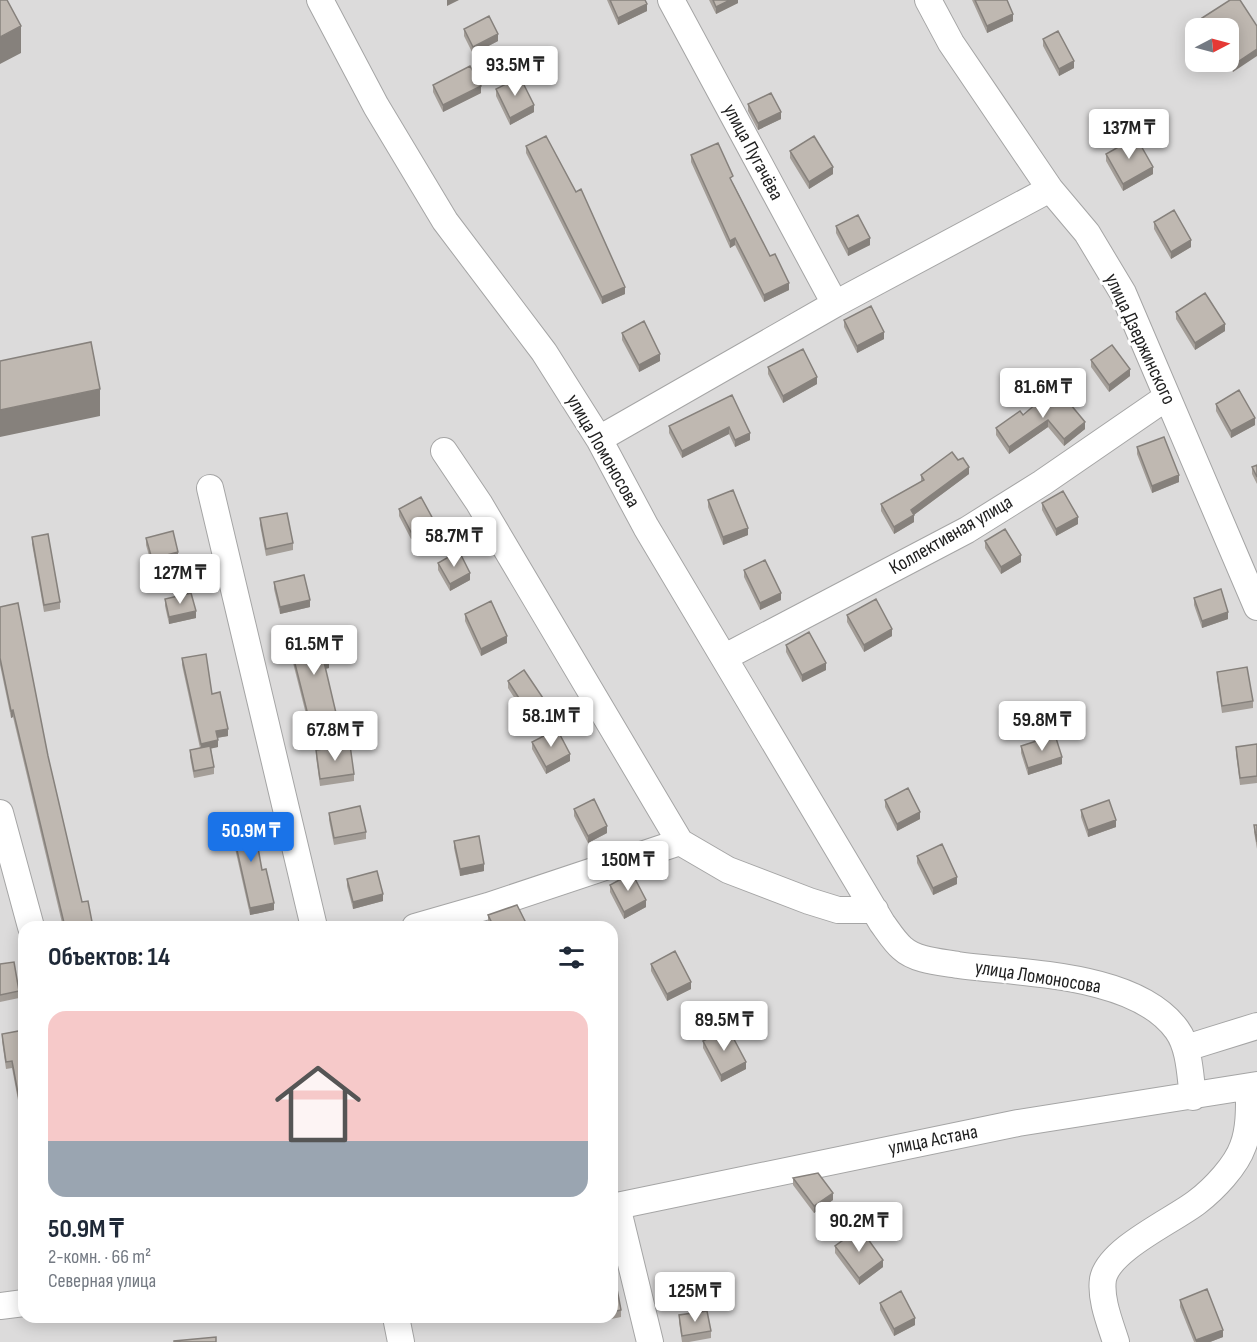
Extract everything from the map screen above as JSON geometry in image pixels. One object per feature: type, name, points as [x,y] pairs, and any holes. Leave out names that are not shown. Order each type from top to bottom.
[{"type":"street","name":"улица Ломоносова","points":[[320,0],[376,106],[446,221],[544,352],[599,439],[646,526],[875,910],[903,949],[928,960],[1048,975],[1121,992],[1153,1008],[1177,1030],[1186,1048],[1193,1097]]},
{"type":"street","name":"улица Пугачёва","points":[[671,0],[836,304]]},
{"type":"street","name":"улица Дзержинского","points":[[928,0],[951,43],[1050,189],[1087,232],[1123,293],[1257,607]]},
{"type":"street","points":[[599,439],[836,304],[1050,189]]},
{"type":"street","name":"Коллективная улица","points":[[725,657],[966,530],[1042,483],[1167,397]]},
{"type":"street","points":[[444,451],[479,503],[680,842],[728,870],[809,901],[838,910],[875,910]]},
{"type":"street","points":[[210,488],[314,921]]},
{"type":"street","points":[[0,813],[29,921]]},
{"type":"street","points":[[436,921],[498,903],[680,842]]},
{"type":"street","points":[[1186,1048],[1257,1026]]},
{"type":"street","points":[[1116,1342],[1103,1292],[1103,1278],[1109,1264],[1140,1239],[1198,1202],[1225,1174],[1243,1146],[1253,1086]]},
{"type":"street","name":"улица Астана","points":[[618,1206],[1006,1125],[1253,1086]]},
{"type":"street","points":[[618,1222],[650,1342]]},
{"type":"street","points":[[0,1306],[18,1304]]},
{"type":"street","points":[[397,1323],[400,1342]]},
{"type":"shaded area","points":[[0,0],[1257,0],[1257,1342],[0,1342]]},
{"type":"building","points":[[0,0],[7,0],[21,26],[0,37]]},
{"type":"building","points":[[610,0],[645,0],[647,4],[618,18]]},
{"type":"building","points":[[713,0],[730,0],[716,7]]},
{"type":"building","points":[[975,0],[1007,0],[1013,14],[987,26]]},
{"type":"building","points":[[1230,0],[1240,0],[1257,26],[1257,49],[1239,61],[1239,18],[1202,18]]},
{"type":"building","points":[[489,16],[498,34],[473,47],[464,29]]},
{"type":"building","points":[[1058,31],[1074,61],[1059,69],[1043,39]]},
{"type":"building","points":[[470,66],[481,86],[443,105],[433,85]]},
{"type":"building","points":[[520,77],[534,105],[510,118],[496,89]]},
{"type":"building","points":[[771,93],[781,112],[758,123],[748,104]]},
{"type":"building","points":[[546,136],[576,192],[581,189],[625,287],[602,297],[526,146]]},
{"type":"building","points":[[814,136],[833,167],[809,182],[790,151]]},
{"type":"building","points":[[1136,137],[1153,167],[1123,184],[1106,154]]},
{"type":"building","points":[[718,143],[733,176],[730,178],[770,256],[775,254],[789,283],[764,295],[735,238],[730,241],[691,155]]},
{"type":"building","points":[[1174,210],[1191,240],[1171,252],[1154,222]]},
{"type":"building","points":[[858,215],[870,238],[848,249],[836,226]]},
{"type":"building","points":[[1205,293],[1225,324],[1195,343],[1176,312]]},
{"type":"building","points":[[871,306],[884,332],[857,346],[844,320]]},
{"type":"building","points":[[644,321],[660,354],[639,365],[622,333]]},
{"type":"building","points":[[91,342],[100,389],[0,410],[0,361]]},
{"type":"building","points":[[1112,345],[1130,369],[1109,385],[1091,360]]},
{"type":"building","points":[[803,349],[817,377],[783,396],[768,367]]},
{"type":"building","points":[[1056,387],[1085,422],[1064,439],[1048,420],[1009,447],[996,428],[1020,411],[1023,415]]},
{"type":"building","points":[[1239,390],[1255,418],[1231,431],[1216,404]]},
{"type":"building","points":[[732,395],[750,433],[735,440],[729,427],[682,451],[669,426]]},
{"type":"building","points":[[1164,437],[1179,475],[1152,486],[1137,447]]},
{"type":"building","points":[[952,452],[958,460],[963,458],[969,467],[911,510],[914,515],[894,527],[881,504],[924,480],[921,475]]},
{"type":"building","points":[[1257,465],[1257,477],[1252,467]]},
{"type":"building","points":[[733,490],[748,528],[723,537],[708,500]]},
{"type":"building","points":[[1063,491],[1078,517],[1056,529],[1042,503]]},
{"type":"building","points":[[421,497],[433,519],[411,532],[399,509]]},
{"type":"building","points":[[287,513],[293,543],[266,549],[260,518]]},
{"type":"building","points":[[1005,529],[1021,555],[1001,567],[985,541]]},
{"type":"building","points":[[173,531],[178,552],[152,559],[146,538]]},
{"type":"building","points":[[48,534],[60,602],[44,605],[32,537]]},
{"type":"building","points":[[459,551],[470,573],[450,584],[438,563]]},
{"type":"building","points":[[765,560],[781,593],[760,603],[744,570]]},
{"type":"building","points":[[304,575],[310,600],[280,607],[274,582]]},
{"type":"building","points":[[1221,589],[1228,612],[1202,621],[1194,598]]},
{"type":"building","points":[[191,593],[196,611],[169,617],[165,599]]},
{"type":"building","points":[[876,599],[892,629],[864,645],[847,615]]},
{"type":"building","points":[[491,601],[507,636],[481,649],[465,614]]},
{"type":"building","points":[[18,603],[48,756],[82,902],[88,901],[92,921],[64,921],[0,658],[0,607]]},
{"type":"building","points":[[809,632],[826,663],[802,675],[786,645]]},
{"type":"building","points":[[323,636],[329,661],[324,662],[336,713],[309,719],[290,644]]},
{"type":"building","points":[[206,654],[212,694],[220,692],[228,729],[216,731],[218,740],[201,744],[182,658]]},
{"type":"building","points":[[1247,667],[1253,701],[1222,706],[1217,672]]},
{"type":"building","points":[[524,670],[543,698],[526,709],[508,681]]},
{"type":"building","points":[[557,729],[570,754],[546,767],[532,742]]},
{"type":"building","points":[[1055,735],[1062,757],[1028,768],[1021,746]]},
{"type":"building","points":[[1257,744],[1257,776],[1240,778],[1236,747]]},
{"type":"building","points":[[350,745],[354,774],[320,779],[316,750]]},
{"type":"building","points":[[210,746],[214,767],[194,771],[190,750]]},
{"type":"building","points":[[908,788],[920,812],[897,824],[885,800]]},
{"type":"building","points":[[594,799],[607,826],[588,836],[574,809]]},
{"type":"building","points":[[1109,800],[1116,820],[1088,830],[1081,810]]},
{"type":"building","points":[[360,806],[366,832],[334,838],[329,813]]},
{"type":"building","points":[[252,815],[262,870],[266,869],[274,903],[250,908],[230,819]]},
{"type":"building","points":[[1254,825],[1257,825],[1257,842]]},
{"type":"building","points":[[479,836],[484,864],[460,869],[454,841]]},
{"type":"building","points":[[942,844],[957,877],[933,888],[917,856]]},
{"type":"building","points":[[377,871],[383,894],[353,902],[347,879]]},
{"type":"building","points":[[632,873],[646,900],[624,912],[610,885]]},
{"type":"building","points":[[517,905],[525,921],[491,921],[488,915]]},
{"type":"building","points":[[675,951],[691,982],[667,994],[651,964]]},
{"type":"building","points":[[14,962],[18,991],[0,995],[0,964]]},
{"type":"building","points":[[728,1028],[746,1062],[721,1075],[703,1041]]},
{"type":"building","points":[[18,1031],[18,1093],[12,1061],[6,1062],[2,1034]]},
{"type":"building","points":[[818,1173],[833,1193],[814,1206],[793,1178]]},
{"type":"building","points":[[860,1228],[883,1260],[859,1278],[835,1246]]},
{"type":"building","points":[[1207,1289],[1223,1330],[1196,1340],[1180,1300]]},
{"type":"building","points":[[901,1291],[915,1318],[894,1329],[880,1303]]},
{"type":"building","points":[[618,1294],[621,1310],[618,1311]]},
{"type":"building","points":[[707,1311],[711,1331],[682,1336],[679,1315]]},
{"type":"building","points":[[216,1337],[216,1342],[174,1342],[174,1341]]}]
